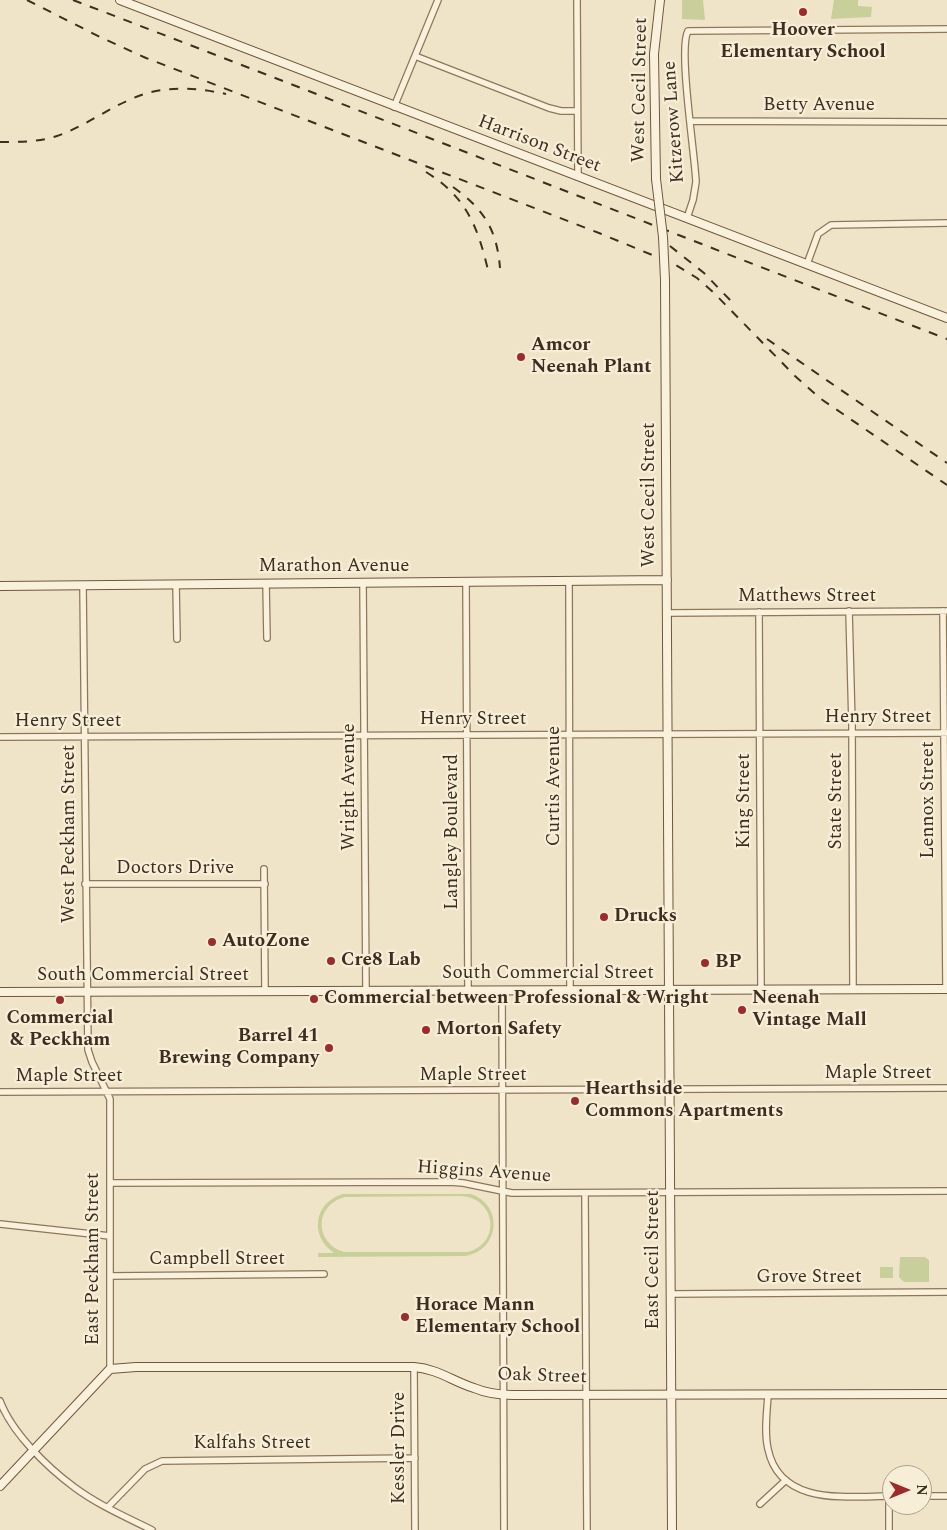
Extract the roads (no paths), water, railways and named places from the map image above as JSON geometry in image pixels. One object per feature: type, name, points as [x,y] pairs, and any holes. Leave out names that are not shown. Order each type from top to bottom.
[{"type":"main road","name":"Harrison Street","points":[[120,0],[578,178],[947,318]]},
{"type":"main road","name":"West Cecil Street","points":[[660,0],[654,54],[656,179],[665,280],[669,990]]},
{"type":"main road","name":"Marathon Avenue","points":[[0,586],[667,580]]},
{"type":"main road","name":"East Cecil Street","points":[[669,990],[672,1530]]},
{"type":"main road","name":"South Commercial Street","points":[[0,992],[946,990]]},
{"type":"main road","name":"Oak Street","points":[[110,1369],[136,1367],[414,1367],[442,1373],[472,1388],[504,1395],[947,1394]]},
{"type":"main road","name":"East Peckham Street","points":[[0,1486],[110,1369]]},
{"type":"street","points":[[394,107],[438,0]]},
{"type":"street","points":[[577,0],[578,178]]},
{"type":"street","name":"Kitzerow Lane","points":[[687,218],[696,182],[686,72],[686,38],[688,31],[947,29]]},
{"type":"street","points":[[415,56],[549,108],[561,111],[577,111]]},
{"type":"street","name":"Betty Avenue","points":[[690,121],[947,122]]},
{"type":"street","points":[[806,264],[818,234],[831,225],[947,223]]},
{"type":"street","name":"Wright Avenue","points":[[363,582],[366,991]]},
{"type":"street","name":"Langley Boulevard","points":[[466,582],[468,991]]},
{"type":"street","name":"Curtis Avenue","points":[[569,582],[570,990]]},
{"type":"street","points":[[266,583],[267,638]]},
{"type":"street","points":[[176,584],[176,639]]},
{"type":"street","name":"West Peckham Street","points":[[83,585],[86,993]]},
{"type":"street","name":"State Street","points":[[849,611],[852,734],[853,990]]},
{"type":"street","name":"Matthews Street","points":[[668,613],[945,611]]},
{"type":"street","name":"Lennox Street","points":[[945,611],[946,990]]},
{"type":"street","name":"King Street","points":[[759,612],[761,990]]},
{"type":"street","name":"Henry Street","points":[[0,737],[945,733]]},
{"type":"street","points":[[264,869],[265,992]]},
{"type":"street","name":"Doctors Drive","points":[[85,884],[265,884]]},
{"type":"street","points":[[502,990],[504,1530]]},
{"type":"street","name":"East Peckham Street","points":[[86,993],[88,1050],[110,1099],[110,1369]]},
{"type":"street","name":"Maple Street","points":[[0,1092],[947,1088]]},
{"type":"street","name":"Higgins Avenue","points":[[110,1183],[449,1182],[463,1183],[503,1192],[585,1193],[947,1191]]},
{"type":"street","points":[[585,1193],[587,1530]]},
{"type":"street","points":[[0,1224],[110,1236]]},
{"type":"street","name":"Campbell Street","points":[[110,1276],[324,1274]]},
{"type":"street","name":"Grove Street","points":[[671,1294],[947,1292]]},
{"type":"street","name":"Kessler Drive","points":[[414,1367],[415,1530]]},
{"type":"street","points":[[768,1395],[768,1448],[774,1465],[786,1480],[803,1491],[822,1496],[882,1496]]},
{"type":"street","points":[[0,1401],[9,1420],[34,1450],[74,1487],[152,1530]]},
{"type":"street","name":"Kalfahs Street","points":[[108,1507],[145,1469],[162,1461],[415,1458]]},
{"type":"street","points":[[760,1504],[786,1480]]},
{"type":"street","points":[[932,1496],[947,1496]]},
{"type":"street","points":[[889,1515],[889,1530]]},
{"type":"railway","points":[[27,0],[146,58],[599,233],[674,264],[697,278],[714,293],[795,376],[821,399],[947,485]]},
{"type":"railway","points":[[73,0],[947,339]]},
{"type":"railway","points":[[0,142],[36,141],[57,136],[129,100],[153,92],[189,89],[226,94]]},
{"type":"railway","points":[[426,172],[452,192],[469,216],[480,242],[489,274]]},
{"type":"railway","points":[[453,187],[481,212],[487,222],[496,242],[500,268]]},
{"type":"railway","points":[[670,246],[704,273],[731,301]]},
{"type":"railway","points":[[767,339],[947,463]]},
{"type":"place","name":"Hoover Elementary School","points":[[803,12]]},
{"type":"place","name":"Amcor Neenah Plant","points":[[521,357]]},
{"type":"place","name":"Drucks","points":[[604,917]]},
{"type":"place","name":"AutoZone","points":[[212,942]]},
{"type":"place","name":"Cre8 Lab","points":[[331,961]]},
{"type":"place","name":"BP","points":[[705,963]]},
{"type":"place","name":"Commercial between Professional & Wright","points":[[314,999]]},
{"type":"place","name":"Commercial & Peckham","points":[[60,1000]]},
{"type":"place","name":"Neenah Vintage Mall","points":[[742,1010]]},
{"type":"place","name":"Morton Safety","points":[[426,1030]]},
{"type":"place","name":"Barrel 41 Brewing Company","points":[[329,1048]]},
{"type":"place","name":"Hearthside Commons Apartments","points":[[575,1101]]},
{"type":"place","name":"Horace Mann Elementary School","points":[[405,1317]]}]
